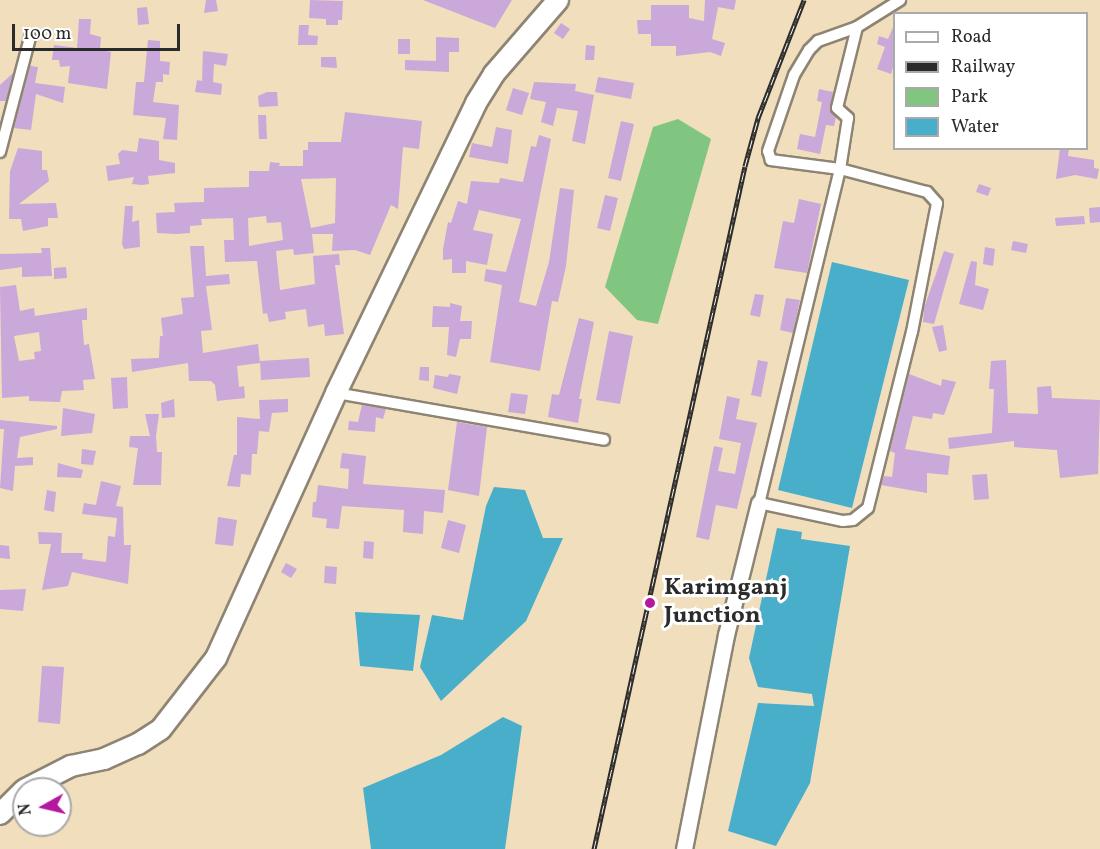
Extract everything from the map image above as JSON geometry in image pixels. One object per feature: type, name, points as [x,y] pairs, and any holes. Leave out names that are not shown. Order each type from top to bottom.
[{"type":"highway","points":[[50,777],[71,766],[104,759],[138,744],[160,729],[216,658],[336,393],[476,104],[494,74],[558,0]]},
{"type":"highway","points":[[0,814],[12,802]]},
{"type":"street","points":[[759,503],[843,520],[862,516],[868,508],[912,332],[937,203],[927,192],[840,169],[771,160],[768,151],[794,75],[818,40],[857,27],[900,0]]},
{"type":"street","points":[[684,849],[726,635],[840,169],[848,118],[837,108],[857,27]]},
{"type":"street","points":[[0,152],[30,38]]},
{"type":"street","points":[[336,393],[604,440]]},
{"type":"green space","points":[[678,119],[711,139],[658,324],[637,320],[605,287],[653,127]]},
{"type":"water","points":[[832,262],[909,280],[852,508],[778,490]]},
{"type":"water","points":[[494,487],[525,490],[543,538],[563,538],[526,621],[441,701],[420,667],[432,615],[463,620],[486,506]]},
{"type":"water","points":[[777,528],[802,532],[801,539],[850,546],[810,783],[776,846],[728,831],[758,703],[814,706],[812,694],[758,687],[749,658]]},
{"type":"water","points":[[355,612],[420,615],[413,671],[360,666]]},
{"type":"water","points":[[503,717],[522,726],[505,849],[371,849],[363,788],[441,755]]},
{"type":"building","points":[[206,0],[216,0],[218,11],[204,13]]},
{"type":"building","points":[[310,0],[343,1],[342,20],[338,20],[338,25],[326,25],[326,19],[309,18]]},
{"type":"building","points":[[423,0],[512,0],[495,28]]},
{"type":"building","points":[[705,0],[736,0],[734,10],[718,7],[712,39],[725,43],[721,56],[710,52],[676,56],[676,46],[651,46],[651,34],[638,34],[637,20],[651,20],[651,5],[689,5],[689,18],[704,21]]},
{"type":"building","points":[[147,7],[149,24],[138,25],[137,8]]},
{"type":"building","points":[[79,19],[91,19],[90,34],[101,37],[100,50],[111,52],[107,89],[68,83],[70,66],[60,67],[59,60],[52,60],[54,45],[77,48]]},
{"type":"building","points":[[561,23],[570,29],[563,39],[554,33]]},
{"type":"building","points":[[299,25],[309,25],[308,35],[318,36],[317,45],[298,45]]},
{"type":"building","points":[[893,27],[891,74],[877,69],[885,47],[877,44],[879,36],[888,39]]},
{"type":"building","points":[[436,37],[459,38],[459,52],[449,52],[449,72],[405,70],[405,60],[436,61]]},
{"type":"building","points":[[398,39],[410,39],[410,54],[398,54]]},
{"type":"building","points":[[148,40],[160,41],[160,61],[170,62],[169,75],[163,74],[163,82],[156,82],[153,102],[179,105],[177,140],[163,139],[166,118],[133,115],[136,82],[144,82]]},
{"type":"building","points":[[586,45],[595,46],[594,60],[585,60]]},
{"type":"building","points":[[203,51],[228,54],[226,66],[214,64],[213,82],[222,84],[221,95],[195,92],[197,80],[202,81]]},
{"type":"building","points":[[321,57],[336,57],[337,68],[321,67]]},
{"type":"building","points":[[30,66],[38,67],[35,83],[65,87],[63,103],[36,94],[31,130],[14,128]]},
{"type":"building","points":[[13,73],[6,101],[0,101],[0,85]]},
{"type":"building","points":[[598,77],[634,83],[631,99],[595,92]]},
{"type":"building","points":[[534,82],[576,84],[575,91],[594,95],[585,144],[572,141],[578,111],[557,108],[553,126],[541,122],[546,102],[530,99]]},
{"type":"building","points":[[513,88],[529,93],[522,115],[506,110]]},
{"type":"building","points":[[819,89],[833,92],[830,110],[836,117],[834,126],[826,125],[820,154],[797,149],[800,134],[815,137],[822,102],[817,101]]},
{"type":"building","points":[[267,92],[277,92],[278,106],[259,107],[258,96]]},
{"type":"building","points":[[345,112],[422,121],[419,149],[403,147],[398,209],[391,205],[370,255],[355,250],[332,251],[333,234],[312,234],[314,253],[294,255],[293,249],[276,251],[280,290],[315,284],[313,256],[339,254],[340,265],[335,265],[344,334],[325,336],[324,324],[308,327],[306,309],[285,312],[286,319],[269,322],[267,313],[263,314],[257,261],[225,262],[224,240],[234,240],[233,218],[201,219],[202,225],[190,226],[190,233],[157,233],[156,213],[175,212],[174,203],[204,202],[204,188],[249,187],[249,171],[269,171],[270,162],[280,163],[279,166],[303,166],[303,150],[308,150],[308,142],[341,142]],"holes":[[[336,178],[335,223],[311,228],[301,179]],[[266,216],[267,223],[281,222],[283,240],[249,246],[248,218]]]},
{"type":"building","points":[[258,115],[266,115],[267,139],[259,139]]},
{"type":"building","points":[[621,121],[634,124],[621,181],[608,178]]},
{"type":"building","points":[[496,127],[512,130],[508,164],[469,157],[472,143],[492,147]]},
{"type":"building","points":[[539,135],[551,139],[519,302],[536,306],[549,262],[560,188],[574,190],[566,266],[558,302],[552,301],[540,371],[490,362],[502,285],[484,281],[486,269],[506,272],[521,219],[479,210],[473,230],[493,234],[487,265],[466,261],[466,273],[452,273],[452,259],[443,260],[448,222],[451,223],[458,201],[467,204],[471,181],[499,183],[500,178],[523,182],[531,146],[536,147]]},
{"type":"building","points":[[139,138],[159,141],[159,160],[175,163],[175,173],[148,176],[149,184],[142,185],[132,184],[134,177],[108,181],[106,166],[120,164],[118,154],[122,150],[137,152]]},
{"type":"building","points":[[18,148],[42,151],[42,170],[47,170],[49,181],[19,204],[56,203],[58,218],[48,218],[48,226],[23,231],[21,219],[9,219],[10,171]]},
{"type":"building","points":[[1060,150],[1069,150],[1068,156],[1094,160],[1094,168],[1099,169],[1097,179],[1075,175],[1056,179]]},
{"type":"building","points":[[979,184],[991,188],[988,196],[976,192]]},
{"type":"building","points":[[605,195],[618,198],[610,231],[597,228]]},
{"type":"building","points":[[799,199],[821,204],[807,273],[774,268],[783,221],[794,223]]},
{"type":"building","points":[[125,206],[133,206],[132,222],[139,220],[140,247],[124,249],[122,244]]},
{"type":"building","points":[[1100,207],[1100,222],[1090,223],[1089,208]]},
{"type":"building","points":[[1084,216],[1085,224],[1056,226],[1055,218]]},
{"type":"building","points":[[1013,241],[1028,244],[1026,253],[1011,250]]},
{"type":"building","points":[[190,246],[204,246],[206,276],[229,274],[230,284],[206,286],[212,330],[201,331],[203,353],[258,344],[260,363],[237,366],[239,387],[244,386],[245,398],[217,401],[215,385],[211,381],[189,381],[188,363],[132,372],[131,359],[159,358],[160,336],[163,336],[161,318],[183,314],[181,298],[194,297]]},
{"type":"building","points":[[985,247],[995,249],[993,266],[983,264]]},
{"type":"building","points":[[41,248],[50,248],[52,276],[22,277],[22,267],[0,270],[0,254],[42,253]]},
{"type":"building","points":[[944,251],[954,254],[934,324],[923,322],[924,308]]},
{"type":"building","points":[[971,261],[977,262],[975,285],[989,289],[983,310],[959,304]]},
{"type":"building","points":[[66,267],[67,278],[54,279],[54,268]]},
{"type":"building","points":[[16,285],[20,311],[34,308],[35,316],[87,308],[87,320],[82,320],[84,345],[89,344],[95,379],[83,380],[84,390],[62,391],[60,402],[29,401],[29,396],[2,398],[0,287]],"holes":[[[39,332],[41,351],[34,352],[35,359],[19,361],[14,336]]]},
{"type":"building","points":[[755,294],[764,295],[760,317],[750,315]]},
{"type":"building","points":[[786,298],[800,300],[793,333],[780,330]]},
{"type":"building","points":[[450,303],[462,306],[460,321],[472,321],[471,339],[460,339],[456,357],[447,355],[449,327],[432,327],[433,306],[450,307]]},
{"type":"building","points":[[579,318],[594,322],[579,399],[582,399],[578,423],[548,417],[552,394],[559,395]]},
{"type":"building","points":[[943,325],[947,350],[939,352],[932,327]]},
{"type":"building","points":[[609,331],[633,336],[620,404],[596,400]]},
{"type":"building","points":[[309,358],[310,377],[261,380],[260,361]]},
{"type":"building","points":[[758,360],[768,362],[761,397],[751,395]]},
{"type":"building","points":[[1006,360],[1008,413],[1038,414],[1037,387],[1051,386],[1052,398],[1100,400],[1098,474],[1060,478],[1057,450],[1014,447],[1014,441],[949,449],[948,438],[992,433],[994,389],[989,389],[991,361]]},
{"type":"building","points":[[420,367],[429,367],[429,381],[419,380]]},
{"type":"building","points":[[449,374],[461,376],[457,394],[433,388],[435,375],[448,377]]},
{"type":"building","points":[[909,374],[941,386],[942,379],[956,382],[944,415],[933,413],[932,419],[913,416],[905,449],[950,456],[948,475],[927,473],[927,493],[881,485],[884,476],[892,477],[895,453],[890,451]]},
{"type":"building","points":[[127,377],[128,408],[113,409],[111,378]]},
{"type":"building","points":[[511,393],[528,395],[525,414],[508,412]]},
{"type":"building","points":[[727,396],[740,399],[736,419],[757,423],[737,509],[716,505],[709,540],[696,537],[714,446],[723,448],[718,471],[735,474],[741,443],[719,439]]},
{"type":"building","points":[[174,399],[175,417],[162,418],[161,403]]},
{"type":"building","points":[[288,399],[288,412],[272,413],[269,432],[259,431],[257,454],[252,454],[251,475],[241,474],[240,487],[227,486],[234,455],[237,455],[237,417],[260,419],[259,400]]},
{"type":"building","points":[[362,405],[386,409],[383,419],[376,417],[375,432],[348,430],[349,421],[358,422]]},
{"type":"building","points":[[63,408],[95,414],[92,433],[61,436]]},
{"type":"building","points":[[145,414],[159,414],[156,436],[157,452],[162,452],[161,485],[133,485],[138,448],[129,447],[130,436],[150,436]]},
{"type":"building","points":[[0,420],[57,426],[57,429],[20,437],[17,458],[33,457],[33,465],[15,466],[13,491],[0,488],[4,429],[0,429]]},
{"type":"building","points":[[457,422],[487,427],[479,496],[448,490]]},
{"type":"building","points":[[82,449],[96,451],[93,465],[81,464]]},
{"type":"building","points":[[342,453],[366,456],[363,484],[445,490],[443,513],[424,511],[423,534],[403,532],[404,510],[342,506],[339,529],[326,528],[327,519],[312,517],[313,502],[316,502],[318,485],[348,489],[349,469],[340,468]]},
{"type":"building","points":[[58,463],[83,470],[81,478],[57,477]]},
{"type":"building","points":[[987,474],[989,499],[974,500],[972,475]]},
{"type":"building","points":[[101,481],[121,486],[116,506],[123,507],[124,545],[131,545],[128,584],[72,572],[68,586],[42,590],[51,544],[39,544],[38,532],[62,533],[61,553],[83,553],[82,559],[106,562],[108,536],[115,537],[117,518],[82,514],[84,503],[96,505]]},
{"type":"building","points":[[47,490],[56,492],[54,512],[44,510]]},
{"type":"building","points":[[218,517],[237,520],[233,546],[215,544]]},
{"type":"building","points":[[448,520],[466,525],[459,553],[441,548]]},
{"type":"building","points":[[364,541],[374,542],[373,559],[363,558]]},
{"type":"building","points":[[0,545],[9,546],[10,559],[0,558]]},
{"type":"building","points":[[286,563],[297,569],[291,578],[281,572]]},
{"type":"building","points":[[325,566],[337,567],[336,584],[324,583]]},
{"type":"building","points":[[26,589],[23,611],[0,609],[0,590]]},
{"type":"building","points":[[42,666],[64,667],[60,724],[38,722]]},
{"type":"railway","points":[[594,849],[745,166],[758,118],[804,0]]},
{"type":"place","name":"Karimganj Junction","points":[[650,603]]}]
